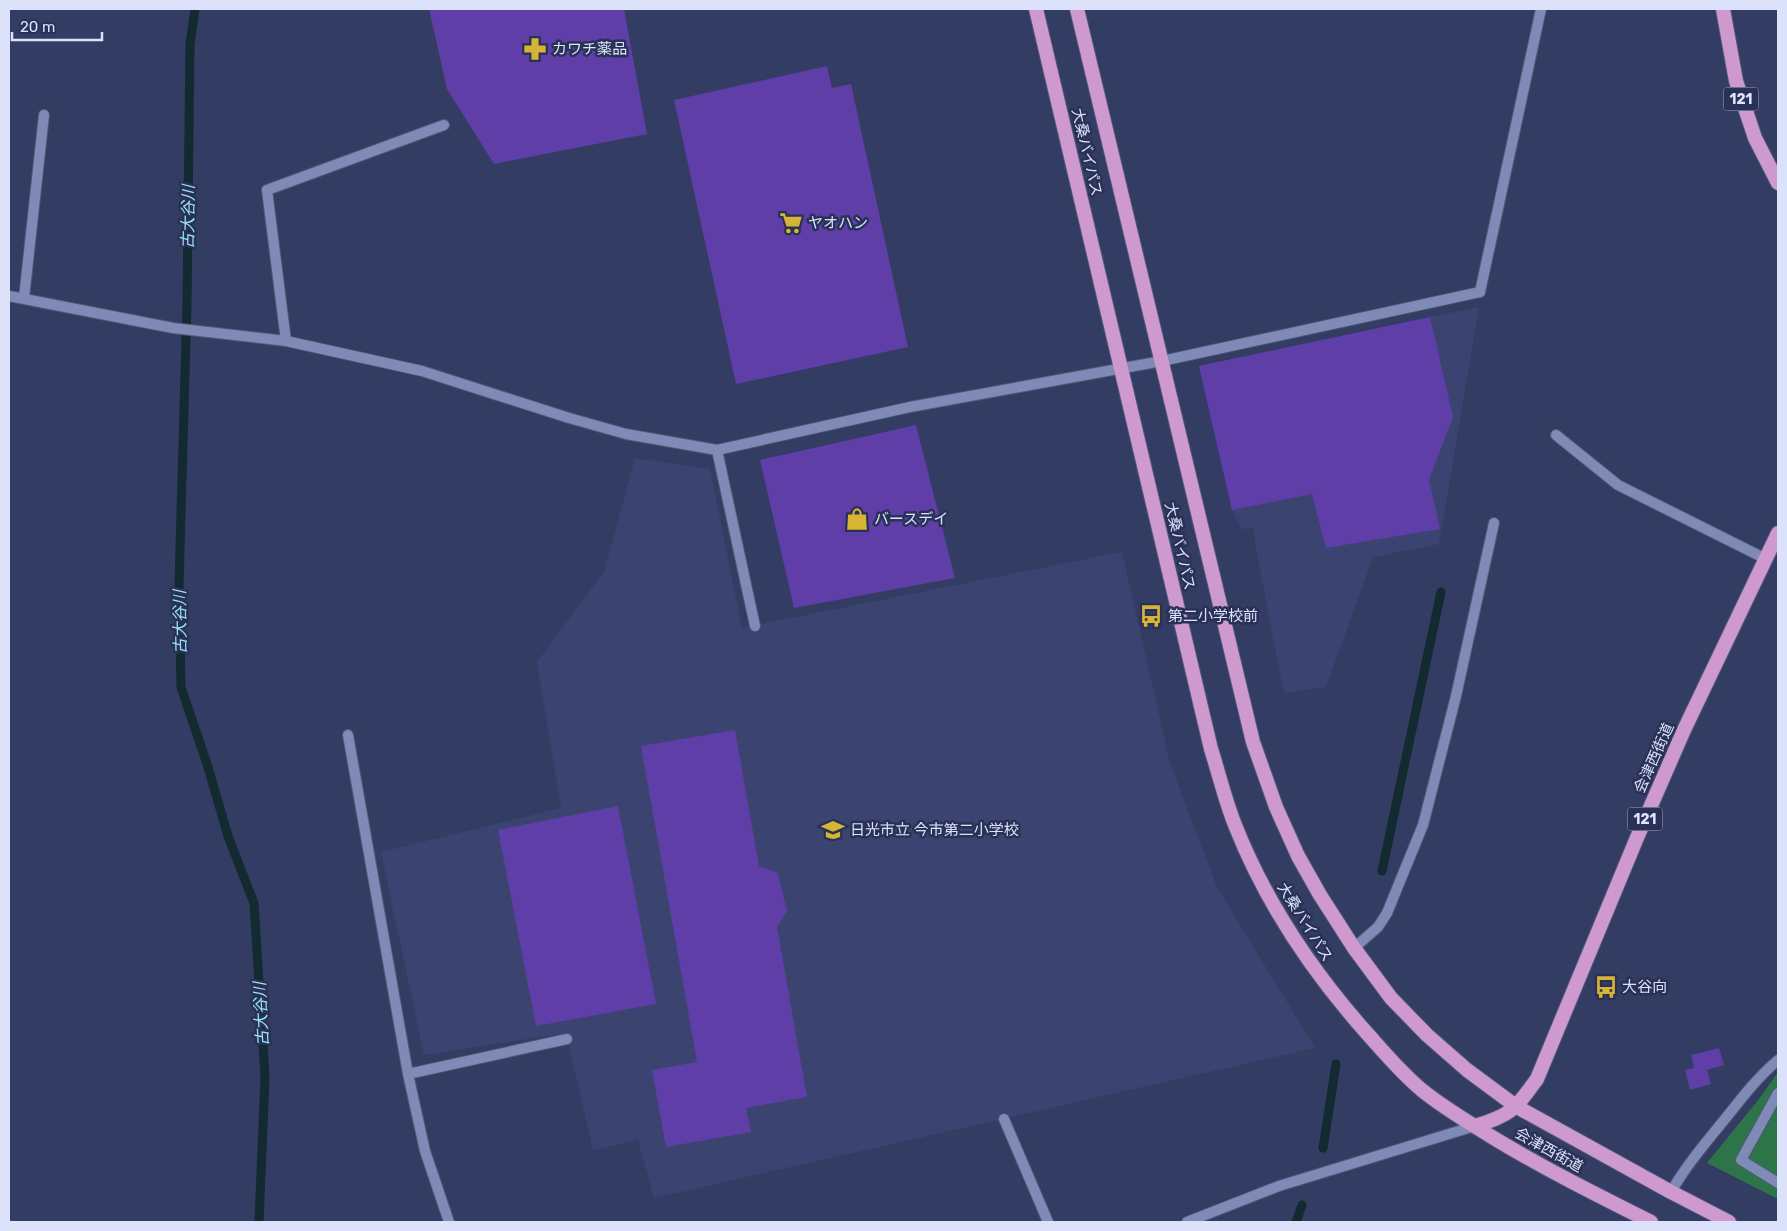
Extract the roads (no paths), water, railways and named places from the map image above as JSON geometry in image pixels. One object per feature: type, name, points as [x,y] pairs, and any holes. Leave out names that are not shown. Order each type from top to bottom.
[{"type":"highway","name":"大桑バイパス","points":[[1036,9],[1211,749],[1235,824],[1256,873],[1286,925],[1311,964],[1338,999],[1394,1064],[1421,1090],[1475,1126]]},
{"type":"highway","name":"大桑バイパス","points":[[1077,9],[1252,742],[1276,807],[1298,856],[1354,948],[1391,998],[1427,1035],[1467,1070],[1517,1106]]},
{"type":"highway","name":"121","points":[[1723,9],[1736,81],[1755,138],[1778,183]]},
{"type":"highway","name":"会津西街道","points":[[1475,1126],[1499,1119],[1517,1106],[1538,1078],[1636,840],[1684,730],[1778,533]]},
{"type":"highway","name":"会津西街道","points":[[1517,1106],[1670,1192],[1729,1222]]},
{"type":"highway","name":"会津西街道","points":[[1475,1126],[1539,1165],[1651,1222]]},
{"type":"street","points":[[9,296],[173,328],[286,341],[422,371],[559,415],[626,434],[717,450],[910,407],[1162,361],[1480,292],[1541,9]]},
{"type":"street","points":[[24,298],[44,115]]},
{"type":"street","points":[[286,341],[267,190],[444,125]]},
{"type":"street","points":[[1556,435],[1618,485],[1766,559]]},
{"type":"street","points":[[717,450],[755,626]]},
{"type":"street","points":[[1354,948],[1378,927],[1387,913],[1423,825],[1456,696],[1494,523]]},
{"type":"street","points":[[348,735],[408,1074],[425,1151],[449,1222]]},
{"type":"street","points":[[408,1074],[568,1039]]},
{"type":"street","points":[[1670,1192],[1690,1160],[1759,1078],[1778,1060]]},
{"type":"street","points":[[1778,1093],[1741,1160],[1778,1183]]},
{"type":"street","points":[[1004,1119],[1048,1222]]},
{"type":"street","points":[[1187,1222],[1279,1186],[1475,1126]]},
{"type":"waterway","name":"古大谷川","points":[[195,9],[190,44],[187,303],[179,585],[181,687],[207,764],[228,836],[254,903],[265,1077],[259,1222]]},
{"type":"waterway","points":[[1382,871],[1441,592]]},
{"type":"waterway","points":[[1323,1148],[1336,1064]]},
{"type":"waterway","points":[[1296,1222],[1302,1205]]},
{"type":"place","name":"カワチ薬品","points":[[535,49]]},
{"type":"place","name":"ヤオハン","points":[[791,223]]},
{"type":"place","name":"バースデイ","points":[[857,519]]},
{"type":"place","name":"第二小学校前","points":[[1151,616]]},
{"type":"place","name":"日光市立 今市第二小学校","points":[[833,830]]},
{"type":"place","name":"大谷向","points":[[1606,987]]}]
